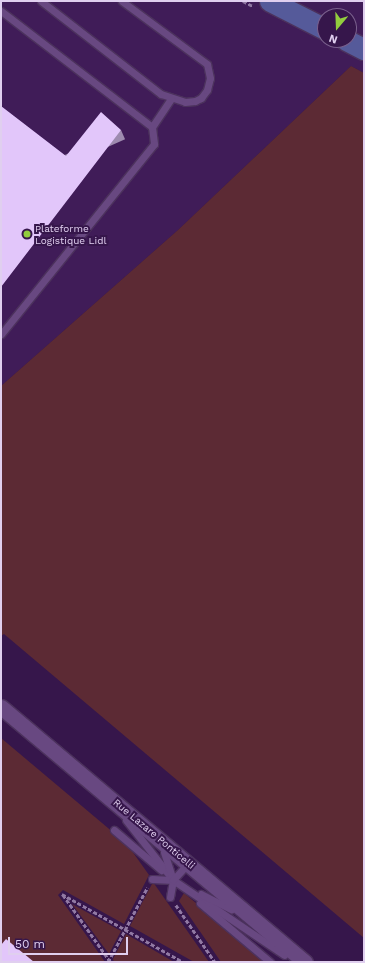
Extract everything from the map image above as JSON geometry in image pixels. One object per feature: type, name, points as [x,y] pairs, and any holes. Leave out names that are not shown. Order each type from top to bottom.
[{"type":"street","points":[[270,1],[317,26]]},
{"type":"street","name":"Rue Lazare Ponticelli","points":[[1,706],[305,962]]},
{"type":"lane","points":[[41,1],[161,94],[171,99],[185,102],[195,101],[201,98],[207,90],[210,78],[207,64],[122,1]]},
{"type":"lane","points":[[1,11],[152,127]]},
{"type":"lane","points":[[1,334],[154,144],[152,127],[171,99]]},
{"type":"lane","points":[[126,820],[173,880],[284,955]]},
{"type":"lane","points":[[114,830],[270,962]]},
{"type":"lane","points":[[164,852],[173,880],[170,897]]},
{"type":"lane","points":[[173,880],[183,869]]},
{"type":"lane","points":[[152,879],[173,880],[231,909]]},
{"type":"path","points":[[152,879],[125,929],[109,961],[62,894],[125,929],[183,962]]},
{"type":"path","points":[[170,897],[215,962]]},
{"type":"shaded area","points":[[1,1],[364,1],[364,73],[351,66],[178,230],[1,386]]},
{"type":"shaded area","points":[[351,66],[364,73],[364,938],[4,634],[1,636],[1,386],[178,230]]},
{"type":"shaded area","points":[[1,738],[127,844],[149,875],[124,924],[63,890],[58,895],[105,962],[1,962]]},
{"type":"shaded area","points":[[153,882],[209,962],[194,962],[130,926]]},
{"type":"shaded area","points":[[184,893],[266,962],[221,962],[179,901]]},
{"type":"shaded area","points":[[72,904],[121,931],[109,954]]},
{"type":"shaded area","points":[[126,934],[174,962],[114,962],[113,959]]},
{"type":"building","name":"Plateforme Logistique Lidl","points":[[1,106],[66,156],[101,112],[121,130],[1,287]]},
{"type":"building","points":[[6,939],[34,962],[1,962],[1,945]]},
{"type":"place","name":"Plateforme Logistique Lidl","points":[[27,234]]}]
